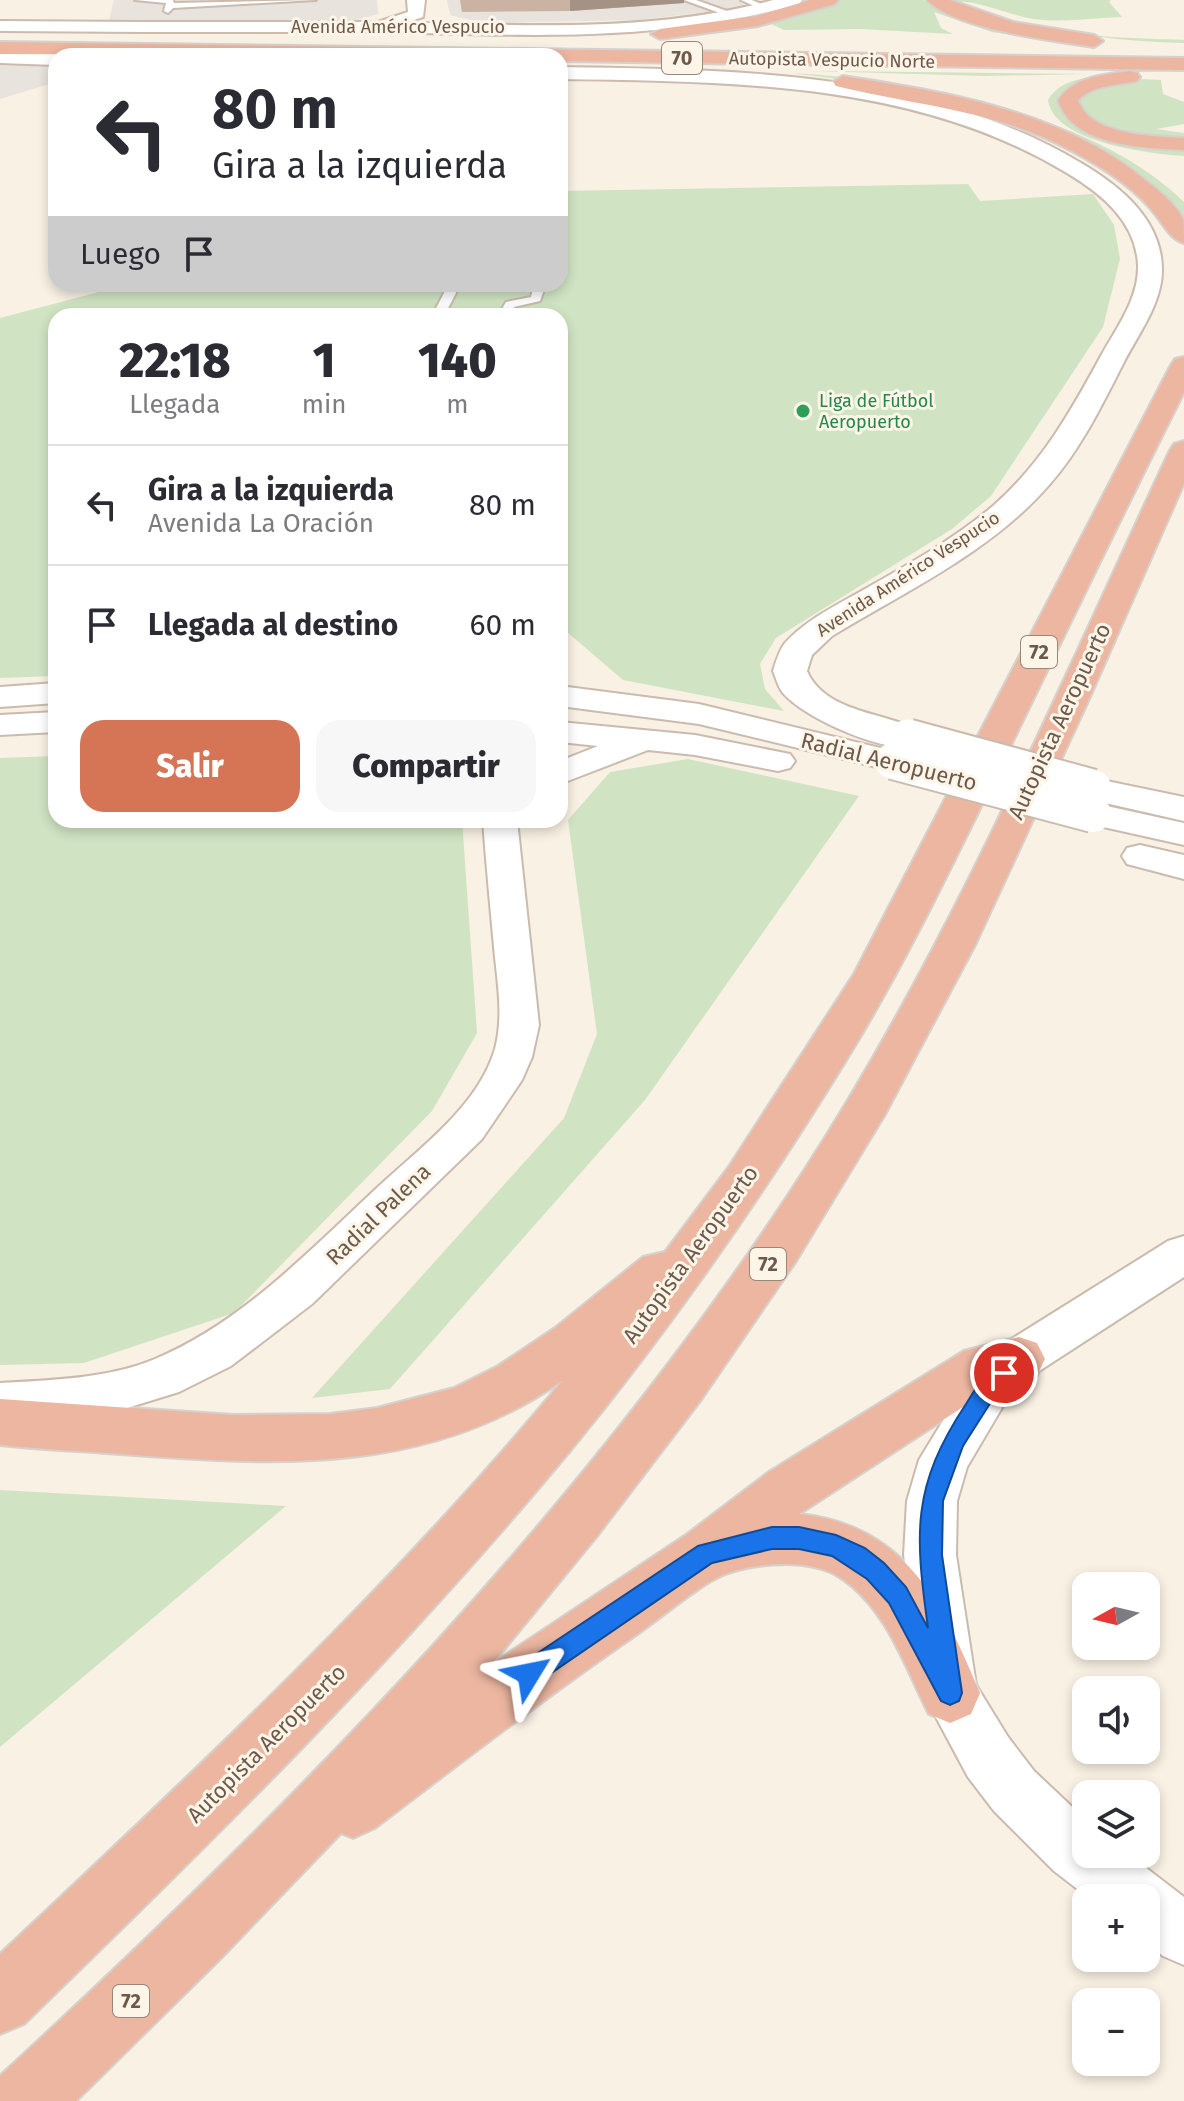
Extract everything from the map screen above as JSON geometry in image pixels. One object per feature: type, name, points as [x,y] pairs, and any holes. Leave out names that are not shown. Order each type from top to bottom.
[{"type":"highway","points":[[568,38],[718,28],[777,17],[829,0]]},
{"type":"highway","points":[[936,0],[974,16],[1023,29],[1144,46]]},
{"type":"highway","points":[[0,37],[142,27]]},
{"type":"highway","name":"Autopista Vespucio Norte","points":[[0,37],[1184,55]]},
{"type":"highway","points":[[215,42],[356,38],[568,38],[1184,47]]},
{"type":"highway","name":"Autopista Vespucio Norte","points":[[0,48],[48,49]]},
{"type":"highway","name":"Autopista Vespucio Norte","points":[[568,55],[1184,64]]},
{"type":"highway","points":[[568,64],[1184,73]]},
{"type":"highway","points":[[636,66],[741,71],[838,81],[923,96],[997,115],[1062,139],[1115,167],[1158,200],[1184,236]]},
{"type":"highway","points":[[1184,73],[1099,82],[1077,89],[1067,104],[1077,118],[1103,131],[1142,140],[1184,144]]},
{"type":"highway","name":"Autopista Aeropuerto","points":[[0,2000],[284,1728],[389,1618],[561,1426],[629,1341],[704,1237],[831,1049],[893,941],[1184,365]]},
{"type":"highway","name":"Autopista Aeropuerto","points":[[25,2101],[236,1899],[398,1726],[582,1513],[749,1293],[867,1106],[915,1019],[1063,716],[1184,450]]},
{"type":"highway","points":[[0,1422],[275,1441],[376,1434],[424,1423],[476,1403],[519,1381],[704,1237]]},
{"type":"highway","points":[[236,1899],[440,1737],[591,1630],[706,1554],[788,1490],[982,1367],[1019,1359]]},
{"type":"highway","points":[[706,1554],[772,1538],[799,1538],[836,1546],[857,1556],[898,1595],[950,1693]]},
{"type":"street","name":"Avenida Américo Vespucio","points":[[0,26],[619,27],[793,0]]},
{"type":"street","points":[[379,27],[403,21],[417,6],[438,22],[465,27]]},
{"type":"street","points":[[0,57],[48,59]]},
{"type":"street","name":"Avenida Américo Vespucio","points":[[568,73],[759,80],[849,91],[929,108],[1003,132],[1057,156],[1115,197],[1140,230],[1150,263],[1145,297],[1094,393],[1051,462],[1024,495],[991,523],[820,629],[797,649],[792,659],[794,681],[810,701],[838,717],[893,761],[1092,801],[1184,809]]},
{"type":"street","name":"Radial Aeropuerto","points":[[568,678],[629,703]]},
{"type":"street","points":[[0,697],[48,694]]},
{"type":"street","name":"Radial Aeropuerto","points":[[568,697],[699,714],[893,761]]},
{"type":"street","points":[[0,725],[48,722]]},
{"type":"street","name":"Radial Aeropuerto","points":[[568,733],[732,750],[893,761]]},
{"type":"street","points":[[568,770],[605,754],[662,741]]},
{"type":"street","points":[[1092,801],[1184,867]]},
{"type":"street","name":"Radial Palena","points":[[0,1404],[78,1398],[113,1391],[182,1369],[212,1353],[259,1322],[309,1278],[466,1128],[500,1083],[512,1061],[518,1037],[520,1017],[503,828]]},
{"type":"street","points":[[1144,841],[1184,836]]},
{"type":"street","points":[[1119,1884],[1075,1850],[1014,1791],[988,1757],[950,1693],[930,1555],[932,1501],[944,1460],[989,1387],[1019,1359],[1184,1254]]},
{"type":"street","points":[[1160,1916],[1184,1935]]},
{"type":"lane","points":[[139,0],[170,1],[165,27]]},
{"type":"lane","points":[[169,6],[312,0]]},
{"type":"lane","points":[[688,0],[745,6]]},
{"type":"lane","points":[[717,0],[745,6]]},
{"type":"lane","points":[[508,308],[510,304],[536,299],[538,292]]},
{"type":"shaded area","points":[[114,0],[377,0],[378,14],[358,20],[109,21]]},
{"type":"shaded area","points":[[447,0],[763,0],[715,11],[638,20],[483,23],[450,15]]},
{"type":"shaded area","points":[[0,65],[48,66],[48,84],[0,99]]},
{"type":"green space","points":[[840,0],[923,0],[942,10],[1063,42],[992,32],[934,12],[941,28],[953,34],[860,29],[784,30],[769,23]]},
{"type":"green space","points":[[948,0],[1111,0],[1109,2],[1122,17],[1044,20],[960,2],[979,11]]},
{"type":"green space","points":[[979,11],[1035,26],[1080,34],[1012,22]]},
{"type":"green space","points":[[1080,34],[1184,40],[1184,43],[1123,40]]},
{"type":"green space","points":[[812,71],[829,71],[1090,74],[985,76]]},
{"type":"green space","points":[[790,73],[890,83],[945,93],[999,106],[1052,124],[1102,145],[1146,171],[1184,202],[1184,220],[1174,207],[1073,139],[862,82]]},
{"type":"green space","points":[[1112,76],[1065,92],[1059,100],[1061,109],[1071,119],[1184,147],[1184,156],[1105,143],[1084,136],[1054,114],[1048,100],[1060,87],[1085,78]]},
{"type":"green space","points":[[1139,79],[1161,80],[1163,94],[1184,102],[1184,124],[1156,129],[1184,133],[1184,141],[1134,136],[1109,129],[1088,118],[1078,101],[1088,91]]},
{"type":"green space","name":"Liga de Fútbol Aeropuerto","points":[[968,184],[980,201],[1093,194],[1114,225],[1120,259],[1103,327],[991,496],[952,529],[776,638],[760,664],[765,689],[784,711],[623,680],[568,633],[568,308],[48,308],[48,676],[0,678],[0,318],[99,292],[568,292],[568,191]]},
{"type":"green space","points":[[48,756],[48,828],[463,828],[477,1033],[432,1111],[234,1313],[84,1363],[0,1365],[0,758]]},
{"type":"green space","points":[[688,759],[859,796],[645,1100],[390,1389],[312,1398],[564,1118],[597,1034],[568,820],[610,772]]},
{"type":"green space","points":[[0,1490],[286,1506],[0,1747]]},
{"type":"place","name":"Liga de Fútbol Aeropuerto","points":[[803,411]]},
{"type":"route","points":[[529,1674],[706,1554],[772,1538],[799,1538],[836,1546],[857,1556],[876,1571],[898,1595],[950,1693],[930,1555],[932,1501],[944,1460],[955,1439],[989,1387],[1004,1373]]}]
